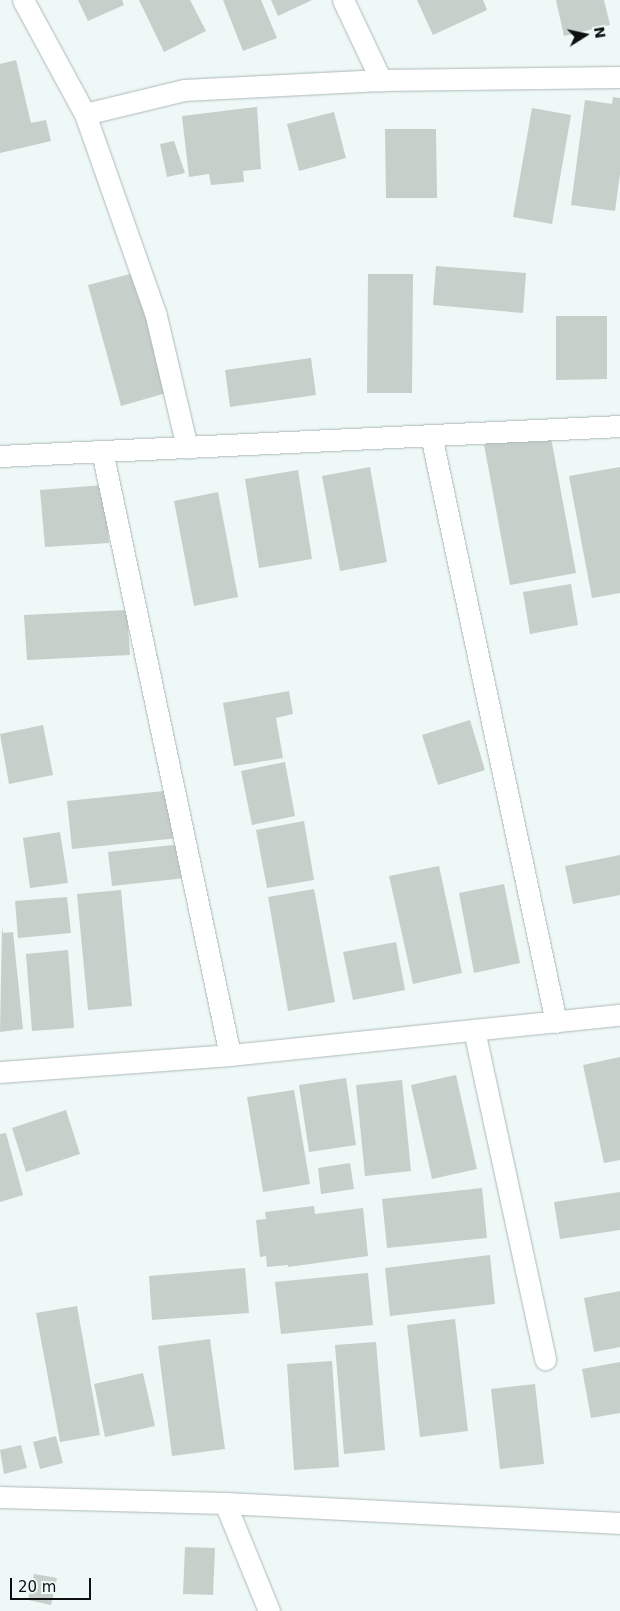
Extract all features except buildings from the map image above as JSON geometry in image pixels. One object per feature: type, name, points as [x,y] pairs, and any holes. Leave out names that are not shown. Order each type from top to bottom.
[{"type":"street","points":[[23,0],[85,114],[156,316],[186,447]]},
{"type":"street","points":[[343,0],[381,80]]},
{"type":"street","points":[[85,114],[184,90],[381,80],[620,77]]},
{"type":"street","points":[[0,456],[620,426]]},
{"type":"street","points":[[431,435],[556,1022]]},
{"type":"street","points":[[102,451],[230,1055]]},
{"type":"street","points":[[0,1072],[230,1055],[620,1015]]},
{"type":"street","points":[[474,1030],[545,1359]]},
{"type":"street","points":[[0,1497],[225,1502],[620,1523]]},
{"type":"street","points":[[225,1502],[269,1611]]}]
